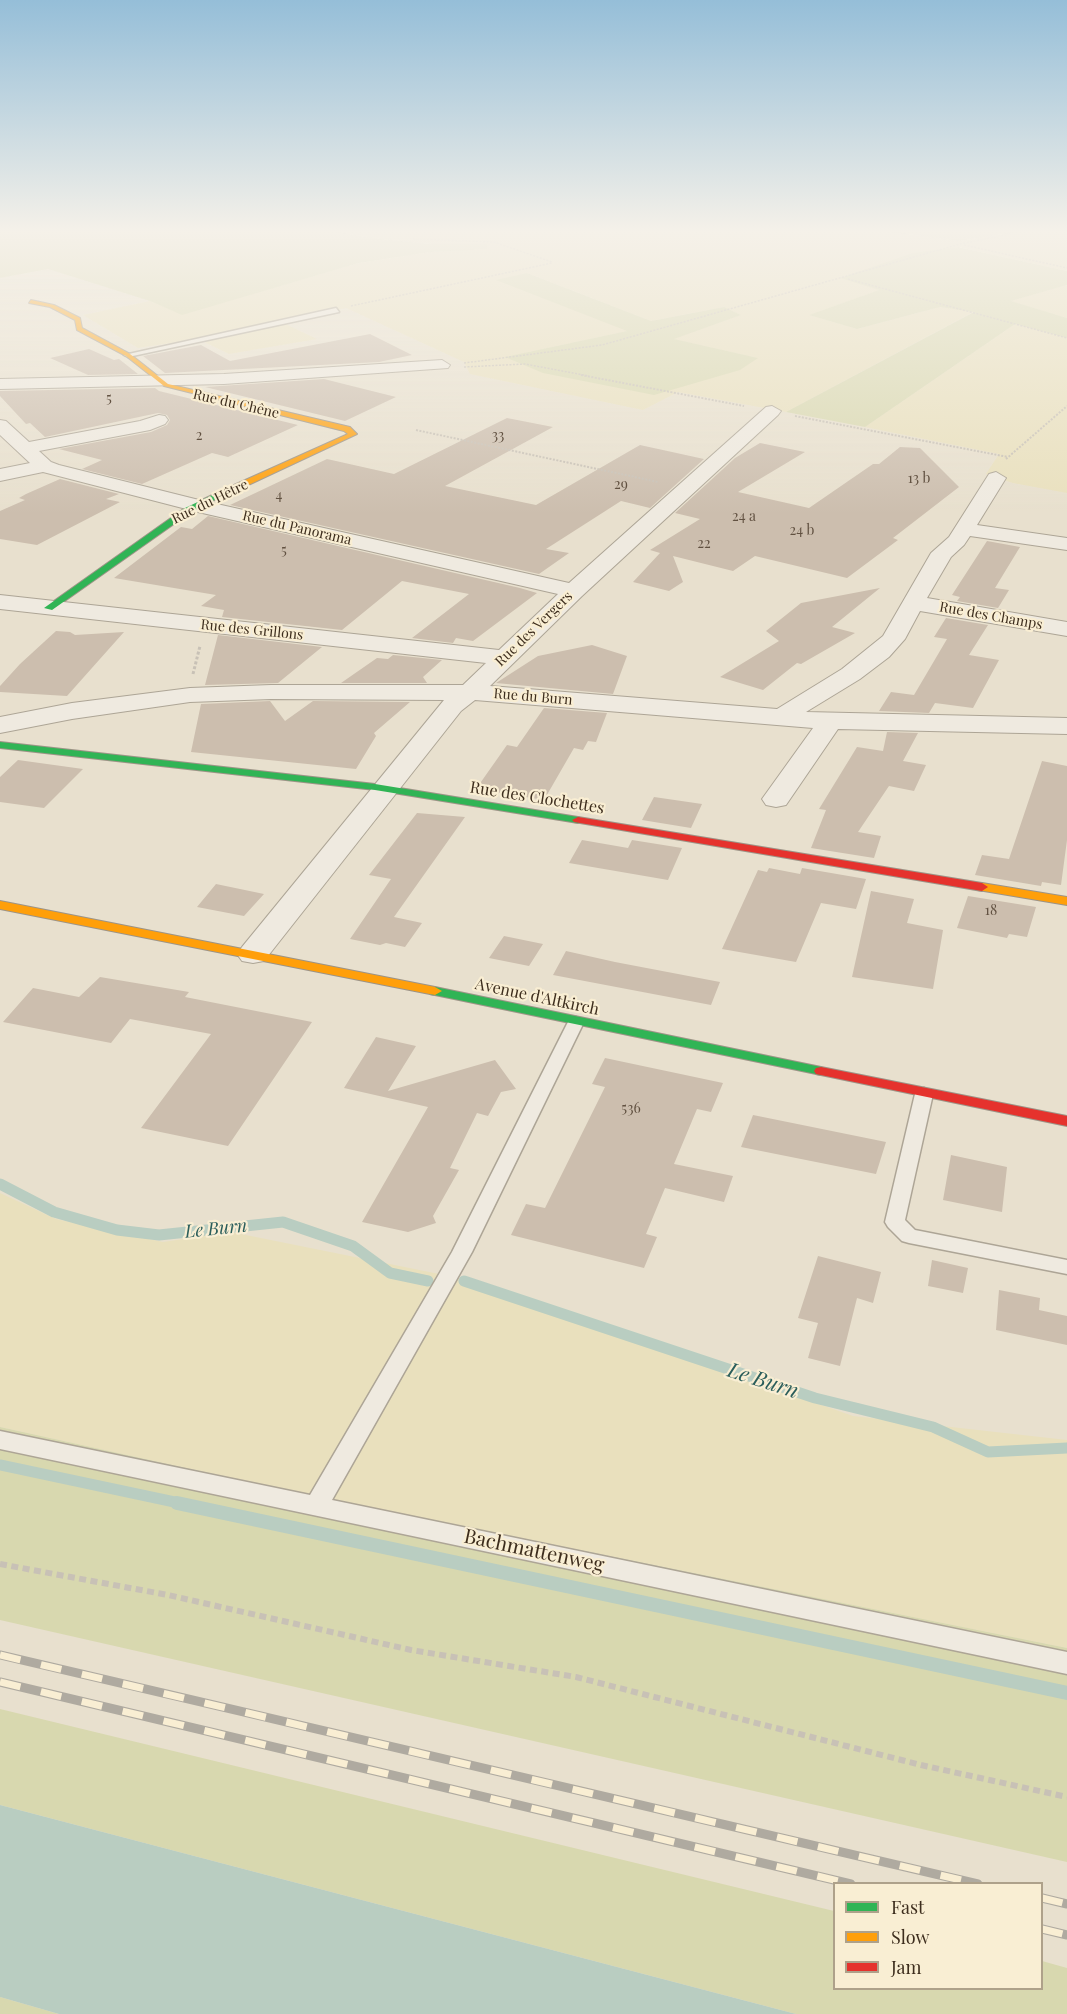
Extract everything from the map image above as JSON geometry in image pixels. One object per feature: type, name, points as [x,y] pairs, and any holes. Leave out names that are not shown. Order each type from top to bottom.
[{"type":"street","name":"Rue du Chêne","points":[[79,326],[128,355],[161,380],[179,390],[347,429],[353,434]]},
{"type":"street","points":[[0,384],[161,380],[442,365]]},
{"type":"street","points":[[25,448],[168,422],[133,408]]},
{"type":"street","name":"Rue des Vergers","points":[[253,954],[387,790],[452,706],[469,693],[574,591],[772,411]]},
{"type":"street","name":"Rue du Panorama","points":[[0,425],[44,466],[198,506],[574,591]]},
{"type":"street","name":"Rue du Hêtre","points":[[49,608],[175,517],[353,434]]},
{"type":"street","points":[[0,475],[44,466]]},
{"type":"street","name":"Rue des Champs","points":[[787,718],[788,712],[851,674],[881,652],[893,639],[942,554],[957,541],[996,478]]},
{"type":"street","points":[[964,529],[1067,544]]},
{"type":"street","name":"Rue des Grillons","points":[[0,602],[503,658]]},
{"type":"street","name":"Rue des Champs","points":[[915,603],[1067,629]]},
{"type":"street","name":"Rue du Burn","points":[[0,725],[72,711],[190,695],[271,692],[469,693],[827,721],[1067,726]]},
{"type":"street","points":[[0,700],[56,705],[72,711]]},
{"type":"street","points":[[776,799],[825,731],[827,721]]},
{"type":"street","name":"Rue des Clochettes","points":[[0,745],[387,790],[1067,901]]},
{"type":"street","name":"Avenue d'Altkirch","points":[[0,905],[253,954],[924,1094],[1067,1121]]},
{"type":"lane","points":[[128,355],[262,326]]},
{"type":"lane","points":[[316,1506],[462,1252],[576,1022]]},
{"type":"lane","points":[[924,1094],[895,1222],[909,1236],[1067,1267]]},
{"type":"lane","name":"Bachmattenweg","points":[[0,1440],[1067,1663]]},
{"type":"path","points":[[442,365],[603,345],[672,326]]},
{"type":"path","points":[[1023,326],[1067,338]]},
{"type":"path","points":[[442,365],[462,367],[525,364],[1008,457]]},
{"type":"path","points":[[996,478],[1008,457],[1067,406]]},
{"type":"path","points":[[416,430],[688,488]]},
{"type":"path","points":[[190,695],[196,658],[208,626]]},
{"type":"path","points":[[0,1563],[168,1595],[411,1650],[576,1677],[669,1699],[786,1732],[921,1766],[1067,1797]]},
{"type":"shaded area","points":[[101,326],[289,326],[317,339],[229,354],[198,339],[138,348]]},
{"type":"shaded area","points":[[385,326],[619,326],[628,331],[506,357],[757,358],[672,339],[709,326],[847,326],[857,329],[868,326],[947,326],[786,412],[678,392],[643,410],[470,374],[464,362]]},
{"type":"shaded area","points":[[1012,326],[1022,326],[1067,338],[1067,493],[1013,483],[986,474],[999,454],[865,427]]},
{"type":"shaded area","points":[[0,1193],[56,1219],[163,1242],[231,1232],[459,1278],[853,1416],[1067,1440],[1067,1648],[336,1501],[0,1427]]},
{"type":"shaded area","points":[[0,1805],[796,2014],[59,2014],[0,1997]]},
{"type":"green space","points":[[614,326],[710,326],[674,339],[758,358],[740,370],[654,395],[543,373],[505,357],[627,331]]},
{"type":"green space","points":[[847,326],[868,326],[857,329]]},
{"type":"green space","points":[[948,326],[1012,326],[865,427],[786,412]]},
{"type":"green space","points":[[1022,326],[1067,326],[1067,338]]},
{"type":"green space","points":[[0,1427],[336,1501],[1067,1648],[1067,1862],[0,1620]]},
{"type":"green space","points":[[0,1709],[833,1911],[833,1990],[1043,1990],[1043,1961],[1067,1968],[1067,2014],[796,2014],[0,1805]]},
{"type":"green space","points":[[0,1997],[59,2014],[0,2014]]},
{"type":"building","points":[[370,334],[412,355],[379,362],[165,373],[143,356],[201,345],[230,361]]},
{"type":"building","points":[[89,349],[114,360],[119,359],[138,374],[88,375],[50,358]]},
{"type":"building","points":[[324,379],[396,397],[345,421],[205,387]]},
{"type":"building","points":[[155,388],[159,391],[298,425],[228,457],[212,453],[142,484],[82,469],[102,460],[59,449],[151,432],[167,425],[170,420],[167,415],[158,413],[45,437],[30,423],[26,424],[0,396],[0,391]]},
{"type":"building","points":[[507,418],[553,427],[445,486],[536,505],[640,445],[704,459],[650,508],[621,501],[546,549],[569,553],[539,574],[230,505],[327,459],[394,474]]},
{"type":"building","points":[[760,443],[805,452],[738,492],[809,508],[873,464],[879,464],[900,447],[920,448],[959,487],[893,538],[898,540],[847,578],[755,556],[733,571],[673,556],[683,582],[669,591],[633,582],[660,553],[650,550],[700,519],[675,513],[735,458]]},
{"type":"building","points":[[60,479],[119,494],[106,499],[120,502],[37,545],[0,539],[0,511],[25,500],[19,498],[26,494]]},
{"type":"building","points":[[208,516],[537,593],[473,641],[456,638],[453,643],[412,638],[469,594],[402,581],[342,630],[222,617],[224,610],[201,606],[216,595],[114,578],[181,527],[192,529]]},
{"type":"building","points":[[987,541],[1020,547],[995,588],[1009,590],[998,608],[957,601],[960,597],[952,595]]},
{"type":"building","points":[[880,588],[832,627],[855,633],[801,664],[797,663],[763,690],[720,677],[779,641],[766,631],[801,603]]},
{"type":"building","points":[[946,618],[988,625],[969,655],[999,660],[973,708],[935,703],[929,713],[879,711],[891,692],[914,695],[947,639],[934,637]]},
{"type":"building","points":[[56,631],[70,632],[75,635],[124,632],[67,696],[0,692],[0,686],[20,664]]},
{"type":"building","points":[[218,635],[322,647],[278,683],[205,685]]},
{"type":"building","points":[[592,645],[627,656],[613,694],[496,683],[538,656]]},
{"type":"building","points":[[393,655],[442,660],[423,677],[427,683],[341,683],[377,658],[388,659]]},
{"type":"building","points":[[270,701],[285,721],[313,701],[410,702],[374,733],[376,736],[356,769],[191,752],[201,704]]},
{"type":"building","points":[[544,708],[607,713],[596,742],[588,741],[583,750],[574,748],[544,800],[476,789],[507,745],[517,747]]},
{"type":"building","points":[[887,732],[918,733],[903,761],[926,765],[914,791],[889,786],[858,832],[881,836],[874,858],[811,848],[826,810],[819,809],[857,747],[883,751]]},
{"type":"building","points":[[18,760],[83,769],[44,808],[0,802],[0,777]]},
{"type":"building","points":[[1042,761],[1067,766],[1067,840],[1061,885],[1042,882],[1041,886],[975,875],[982,855],[1009,859]]},
{"type":"building","points":[[654,797],[702,804],[691,828],[642,820]]},
{"type":"building","points":[[417,813],[465,817],[394,917],[422,923],[405,947],[350,939],[391,879],[369,875]]},
{"type":"building","points":[[582,840],[628,848],[632,840],[682,848],[668,880],[569,863]]},
{"type":"building","points":[[769,868],[800,874],[802,868],[866,879],[856,909],[821,903],[796,962],[722,949],[758,870],[767,872]]},
{"type":"building","points":[[216,884],[264,894],[244,916],[197,907]]},
{"type":"building","points":[[871,891],[914,899],[907,923],[943,930],[933,989],[852,977]]},
{"type":"building","points":[[968,896],[1036,907],[1027,937],[1009,934],[1007,938],[957,928]]},
{"type":"building","points":[[504,936],[543,944],[529,966],[489,958]]},
{"type":"building","points":[[566,951],[720,982],[711,1005],[553,975]]},
{"type":"building","points":[[100,977],[189,992],[185,997],[312,1022],[228,1146],[141,1128],[211,1034],[130,1019],[111,1043],[3,1022],[33,988],[79,997]]},
{"type":"building","points":[[376,1037],[416,1046],[388,1091],[495,1060],[516,1089],[501,1092],[488,1116],[477,1113],[450,1168],[459,1170],[433,1216],[436,1223],[408,1232],[362,1222],[428,1107],[344,1088]]},
{"type":"building","points":[[605,1058],[723,1083],[711,1112],[697,1109],[674,1164],[733,1176],[724,1202],[665,1188],[646,1234],[657,1237],[644,1268],[511,1235],[526,1204],[545,1208],[605,1087],[592,1084]]},
{"type":"building","points":[[753,1115],[886,1142],[876,1174],[741,1147]]},
{"type":"building","points":[[951,1155],[1007,1167],[1002,1212],[943,1200]]},
{"type":"building","points":[[818,1256],[881,1272],[873,1303],[857,1298],[840,1366],[808,1358],[818,1323],[798,1318]]},
{"type":"building","points":[[932,1260],[968,1268],[963,1293],[928,1286]]},
{"type":"building","points":[[999,1290],[1040,1298],[1039,1310],[1067,1316],[1067,1345],[996,1330]]},
{"type":"waterway","name":"Le Burn","points":[[0,1184],[54,1212],[117,1230],[159,1235],[283,1222],[353,1246],[390,1273],[428,1281]]},
{"type":"waterway","name":"Le Burn","points":[[464,1281],[815,1398],[933,1427],[988,1452],[1067,1448]]},
{"type":"waterway","points":[[0,1465],[184,1504]]},
{"type":"waterway","points":[[177,1503],[1067,1693]]},
{"type":"railway","points":[[0,1655],[969,1882]]},
{"type":"railway","points":[[0,1682],[843,1882]]},
{"type":"railway","points":[[1043,1898],[1067,1904]]},
{"type":"railway","points":[[1043,1929],[1067,1935]]},
{"type":"traffic: fast","points":[[49,608],[188,510],[226,492]]},
{"type":"traffic: fast","points":[[0,745],[375,787],[578,820]]},
{"type":"traffic: fast","points":[[435,991],[821,1071]]},
{"type":"traffic: slow","points":[[79,326],[79,329],[128,355],[166,385],[347,429],[353,434],[226,492]]},
{"type":"traffic: slow","points":[[982,887],[1067,901]]},
{"type":"traffic: slow","points":[[0,905],[435,991]]},
{"type":"traffic: jam","points":[[578,820],[982,887]]},
{"type":"traffic: jam","points":[[821,1071],[1067,1121]]}]
